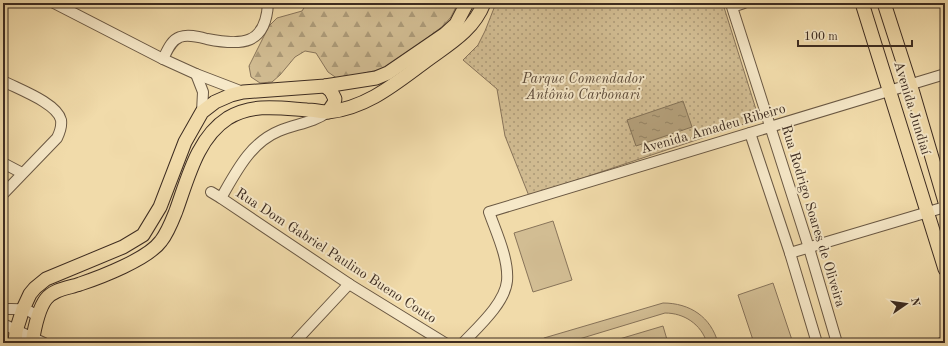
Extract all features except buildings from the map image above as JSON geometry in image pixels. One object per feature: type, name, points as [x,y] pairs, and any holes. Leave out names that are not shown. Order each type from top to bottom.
[{"type":"main road","points":[[16,337],[22,309],[30,294],[46,279],[123,247],[143,235],[160,206],[185,142],[202,112],[215,102],[231,95],[244,92],[325,86],[360,82],[376,78],[388,73],[445,34],[456,24],[468,3]]},
{"type":"main road","points":[[36,341],[38,319],[46,298],[52,294],[79,285],[133,262],[153,250],[161,242],[169,230],[198,153],[208,136],[217,126],[242,112],[256,108],[272,107],[328,112],[352,107],[383,93],[458,38],[473,23],[481,11],[484,3]]},
{"type":"main road","name":"Avenida Jundiaí","points":[[862,3],[945,268]]},
{"type":"main road","name":"Avenida Jundiaí","points":[[884,3],[945,202]]},
{"type":"main road","points":[[325,86],[331,91],[335,98],[334,103],[328,112]]},
{"type":"street","points":[[54,3],[196,74],[244,92]]},
{"type":"street","points":[[163,58],[173,41],[179,37],[188,36],[237,43],[254,38],[264,27],[268,3]]},
{"type":"street","name":"Rua Rodrigo Soares de Oliveira","points":[[744,3],[732,7],[809,248],[837,343]]},
{"type":"street","points":[[196,74],[203,92],[202,112]]},
{"type":"street","name":"Avenida Amadeu Ribeiro","points":[[463,343],[496,307],[507,282],[507,268],[489,212],[945,74]]},
{"type":"street","points":[[3,81],[46,103],[55,110],[61,119],[62,128],[57,138],[3,194]]},
{"type":"street","points":[[221,198],[235,173],[251,151],[265,138],[278,131],[319,118],[328,112]]},
{"type":"street","points":[[750,133],[790,253],[817,343]]},
{"type":"street","points":[[3,163],[22,173]]},
{"type":"street","name":"Rua Dom Gabriel Paulino Bueno Couto","points":[[211,192],[349,284],[446,343]]},
{"type":"street","points":[[790,253],[945,207]]},
{"type":"street","points":[[294,343],[349,284]]},
{"type":"street","points":[[3,309],[22,309],[34,312],[38,319]]},
{"type":"street","points":[[3,324],[16,337],[36,341]]},
{"type":"street","points":[[941,343],[945,342]]},
{"type":"green space","points":[[307,3],[458,3],[451,17],[443,26],[387,68],[338,79],[328,72],[316,53],[305,51],[295,57],[272,82],[260,83],[251,77],[249,66],[269,26],[277,18],[302,11]]},
{"type":"green space","name":"Parque Comendador Antônio Carbonari","points":[[496,3],[724,3],[723,4],[759,119],[529,196],[505,136],[497,89],[463,60],[478,45]]},
{"type":"green space","points":[[553,221],[572,280],[533,292],[514,233]]},
{"type":"green space","points":[[773,283],[793,343],[754,343],[738,295]]},
{"type":"green space","points":[[663,303],[682,306],[698,313],[710,326],[718,343],[707,343],[701,330],[685,317],[665,313],[566,343],[538,343],[544,338]]},
{"type":"green space","points":[[663,326],[668,343],[606,343]]},
{"type":"water","points":[[683,101],[692,127],[636,146],[627,120]]}]
